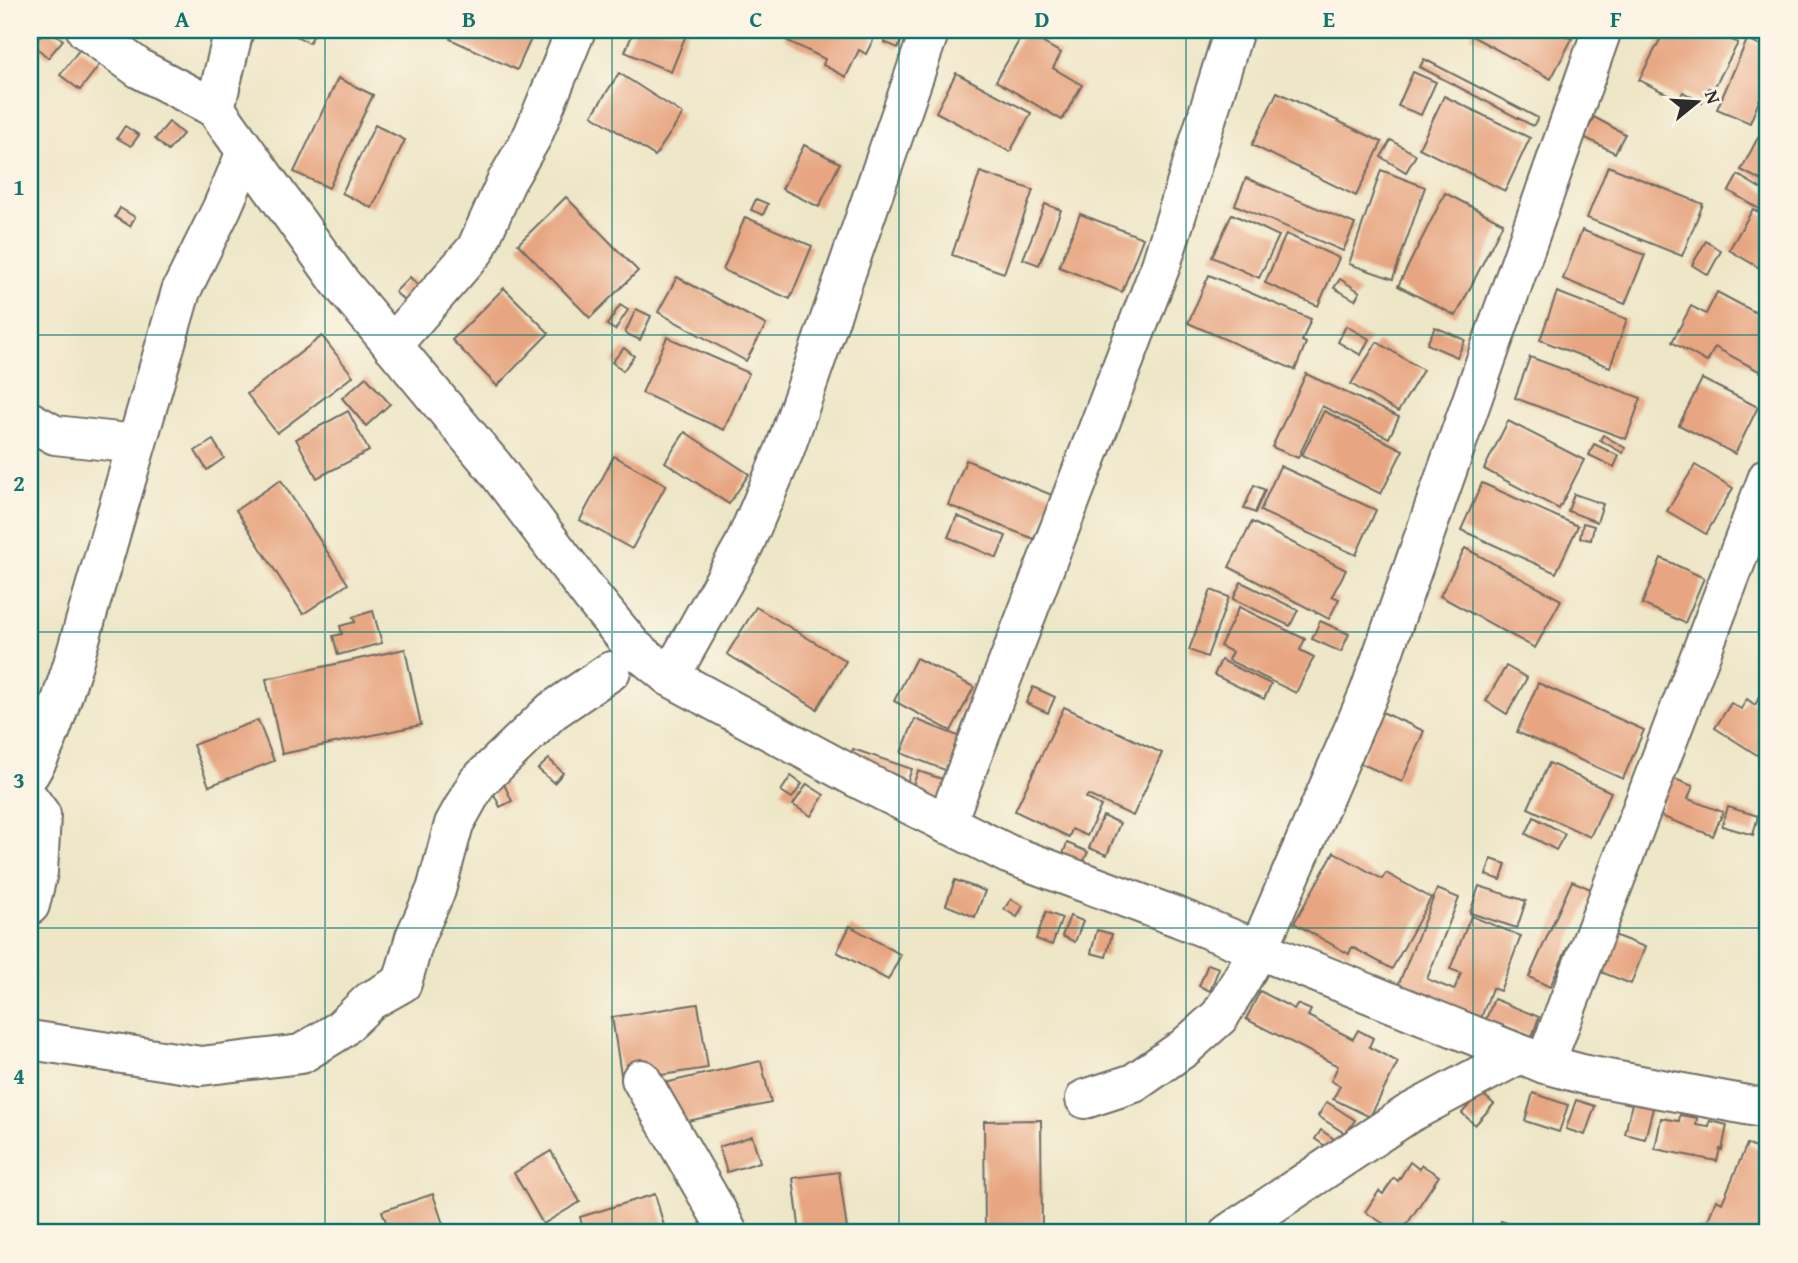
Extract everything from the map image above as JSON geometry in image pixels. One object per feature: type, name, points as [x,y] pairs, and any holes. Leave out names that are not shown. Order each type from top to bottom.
[{"type":"street","points":[[86,30],[140,69],[215,108],[339,281],[494,467],[600,607],[634,647],[670,677],[946,824],[1008,854],[1180,918],[1532,1059],[1586,1075],[1768,1109]]},
{"type":"street","points":[[215,108],[234,30]]},
{"type":"street","points":[[392,345],[476,249],[506,182],[533,135],[576,30]]},
{"type":"street","points":[[670,677],[744,545],[785,449],[930,30]]},
{"type":"street","points":[[946,824],[1161,265],[1234,30]]},
{"type":"street","points":[[1085,1099],[1134,1083],[1184,1048],[1220,1016],[1258,951],[1369,693],[1602,30]]},
{"type":"street","points":[[30,773],[39,759],[72,667],[181,291],[246,152]]},
{"type":"street","points":[[30,421],[55,435],[136,444]]},
{"type":"street","points":[[1250,1229],[1408,1114],[1532,1059],[1768,477]]},
{"type":"street","points":[[30,1040],[201,1066],[301,1054],[340,1030],[370,1000],[402,983],[415,937],[436,890],[454,824],[477,783],[552,711],[611,671]]},
{"type":"street","points":[[30,800],[41,815],[38,872],[30,905]]},
{"type":"street","points":[[641,1079],[728,1233]]},
{"type":"building","points":[[45,30],[50,30],[63,40],[48,58],[33,44]]},
{"type":"building","points":[[286,30],[317,30],[309,43]]},
{"type":"building","points":[[454,30],[535,30],[517,70],[450,39]]},
{"type":"building","points":[[634,30],[688,30],[671,72],[625,52]]},
{"type":"building","points":[[788,30],[868,30],[866,34],[874,38],[866,54],[859,50],[846,77],[823,65],[825,59],[784,39]]},
{"type":"building","points":[[890,30],[906,30],[898,48],[884,42]]},
{"type":"building","points":[[1473,30],[1555,30],[1572,39],[1551,79],[1470,35]]},
{"type":"building","points":[[1665,30],[1712,30],[1738,43],[1713,90],[1709,88],[1702,103],[1683,92],[1679,100],[1639,80]]},
{"type":"building","points":[[1024,32],[1061,53],[1053,68],[1082,85],[1062,120],[996,81]]},
{"type":"building","points":[[1747,40],[1768,49],[1768,79],[1750,123],[1717,109]]},
{"type":"building","points":[[80,49],[100,64],[80,90],[60,75]]},
{"type":"building","points":[[1424,59],[1538,118],[1533,126],[1420,67]]},
{"type":"building","points":[[1413,72],[1436,82],[1421,115],[1398,106]]},
{"type":"building","points":[[619,73],[683,114],[655,156],[592,115]]},
{"type":"building","points":[[956,73],[1031,113],[1010,152],[936,112]]},
{"type":"building","points":[[338,78],[373,95],[329,188],[294,172]]},
{"type":"building","points":[[1277,92],[1382,142],[1356,196],[1252,145]]},
{"type":"building","points":[[1444,96],[1530,138],[1505,191],[1419,148]]},
{"type":"building","points":[[1594,117],[1625,134],[1615,153],[1584,137]]},
{"type":"building","points":[[169,122],[183,134],[168,151],[155,139]]},
{"type":"building","points":[[375,125],[405,140],[372,208],[342,193]]},
{"type":"building","points":[[125,126],[139,135],[131,146],[117,138]]},
{"type":"building","points":[[1764,126],[1768,129],[1768,184],[1741,170]]},
{"type":"building","points":[[1391,140],[1416,155],[1406,172],[1381,157]]},
{"type":"building","points":[[804,145],[840,163],[819,207],[782,189]]},
{"type":"building","points":[[1608,166],[1703,204],[1682,256],[1587,218]]},
{"type":"building","points":[[1381,170],[1425,187],[1393,279],[1349,264]]},
{"type":"building","points":[[980,172],[1033,190],[1004,273],[952,255]]},
{"type":"building","points":[[1738,175],[1768,193],[1768,214],[1729,191]]},
{"type":"building","points":[[1246,178],[1355,224],[1343,251],[1235,205]]},
{"type":"building","points":[[1445,193],[1503,223],[1456,316],[1398,286]]},
{"type":"building","points":[[566,197],[638,271],[590,318],[518,244]]},
{"type":"building","points":[[756,199],[768,204],[763,215],[751,210]]},
{"type":"building","points":[[1045,204],[1061,210],[1039,265],[1023,259]]},
{"type":"building","points":[[120,208],[135,217],[130,226],[115,217]]},
{"type":"building","points":[[1753,209],[1768,218],[1768,273],[1729,250]]},
{"type":"building","points":[[1080,214],[1143,238],[1122,292],[1059,267]]},
{"type":"building","points":[[1232,214],[1279,236],[1259,278],[1212,257]]},
{"type":"building","points":[[745,217],[812,246],[790,299],[723,270]]},
{"type":"building","points":[[1582,230],[1645,255],[1625,304],[1563,279]]},
{"type":"building","points":[[1286,234],[1339,258],[1318,306],[1265,283]]},
{"type":"building","points":[[1706,241],[1721,251],[1708,275],[1692,265]]},
{"type":"building","points":[[1209,275],[1311,319],[1302,341],[1306,343],[1295,370],[1188,323]]},
{"type":"building","points":[[410,277],[419,287],[405,301],[395,292]]},
{"type":"building","points":[[677,277],[766,325],[746,361],[658,312]]},
{"type":"building","points":[[1340,279],[1360,292],[1355,300],[1334,288]]},
{"type":"building","points":[[504,288],[549,333],[497,386],[452,340]]},
{"type":"building","points":[[1557,292],[1627,319],[1610,367],[1540,340]]},
{"type":"building","points":[[1717,292],[1768,319],[1768,376],[1715,347],[1707,362],[1672,342],[1691,306],[1706,314]]},
{"type":"building","points":[[620,305],[628,310],[615,330],[607,325]]},
{"type":"building","points":[[636,309],[651,316],[640,340],[625,333]]},
{"type":"building","points":[[1346,326],[1369,339],[1361,355],[1338,342]]},
{"type":"building","points":[[1435,327],[1465,340],[1457,357],[1427,344]]},
{"type":"building","points":[[322,336],[353,376],[277,433],[247,394]]},
{"type":"building","points":[[667,337],[749,373],[724,430],[642,393]]},
{"type":"building","points":[[1377,342],[1423,370],[1398,412],[1351,384]]},
{"type":"building","points":[[624,348],[634,356],[623,371],[612,362]]},
{"type":"building","points":[[1530,357],[1641,398],[1626,439],[1515,398]]},
{"type":"building","points":[[1306,374],[1399,417],[1389,438],[1322,406],[1298,458],[1272,447]]},
{"type":"building","points":[[366,377],[390,404],[366,426],[342,398]]},
{"type":"building","points":[[1702,379],[1758,407],[1735,454],[1679,425]]},
{"type":"building","points":[[348,411],[369,451],[317,478],[296,439]]},
{"type":"building","points":[[1324,411],[1403,450],[1381,494],[1302,455]]},
{"type":"building","points":[[1508,421],[1584,460],[1559,509],[1484,469]]},
{"type":"building","points":[[685,432],[749,474],[729,504],[665,462]]},
{"type":"building","points":[[1603,435],[1625,448],[1623,453],[1600,440]]},
{"type":"building","points":[[213,440],[224,458],[207,470],[195,451]]},
{"type":"building","points":[[1594,444],[1619,456],[1614,467],[1589,455]]},
{"type":"building","points":[[614,456],[666,485],[632,549],[580,520]]},
{"type":"building","points":[[966,460],[1052,495],[1034,539],[948,505]]},
{"type":"building","points":[[1695,465],[1733,488],[1706,534],[1667,511]]},
{"type":"building","points":[[1280,466],[1376,510],[1356,555],[1260,511]]},
{"type":"building","points":[[281,480],[348,584],[303,614],[236,510]]},
{"type":"building","points":[[1482,483],[1578,526],[1556,573],[1461,530]]},
{"type":"building","points":[[1254,485],[1265,490],[1255,513],[1244,508]]},
{"type":"building","points":[[1574,494],[1603,504],[1597,522],[1568,511]]},
{"type":"building","points":[[957,516],[1006,536],[997,558],[948,537]]},
{"type":"building","points":[[1252,522],[1346,570],[1332,596],[1339,599],[1329,619],[1229,567]]},
{"type":"building","points":[[1583,523],[1594,526],[1591,540],[1580,538]]},
{"type":"building","points":[[1465,548],[1561,600],[1535,648],[1440,596]]},
{"type":"building","points":[[1661,558],[1704,578],[1685,623],[1642,604]]},
{"type":"building","points":[[1241,582],[1298,610],[1290,626],[1233,599]]},
{"type":"building","points":[[1211,590],[1229,597],[1207,657],[1189,650]]},
{"type":"building","points":[[756,607],[846,661],[817,709],[727,654]]},
{"type":"building","points":[[1239,607],[1305,639],[1300,650],[1314,657],[1296,693],[1228,660],[1232,652],[1220,646]]},
{"type":"building","points":[[373,611],[382,643],[338,655],[333,636],[342,634],[340,626],[355,622],[353,617]]},
{"type":"building","points":[[1320,621],[1349,634],[1341,652],[1312,639]]},
{"type":"building","points":[[405,649],[421,725],[282,754],[266,679]]},
{"type":"building","points":[[916,658],[974,687],[951,731],[894,701]]},
{"type":"building","points":[[1221,660],[1271,684],[1264,699],[1214,675]]},
{"type":"building","points":[[1506,666],[1527,678],[1507,714],[1486,701]]},
{"type":"building","points":[[1538,683],[1644,730],[1623,779],[1517,732]]},
{"type":"building","points":[[1033,687],[1055,697],[1048,713],[1026,703]]},
{"type":"building","points":[[1763,691],[1768,694],[1768,762],[1715,728],[1731,703],[1741,709],[1747,699],[1755,705]]},
{"type":"building","points":[[1064,707],[1162,753],[1133,816],[1088,795],[1086,798],[1101,806],[1087,836],[1072,829],[1069,837],[1015,811]]},
{"type":"building","points":[[1382,712],[1424,731],[1402,782],[1360,763]]},
{"type":"building","points":[[915,719],[963,738],[950,772],[901,753]]},
{"type":"building","points":[[258,720],[274,761],[209,786],[193,745]]},
{"type":"building","points":[[853,749],[912,769],[904,790],[846,770]]},
{"type":"building","points":[[549,759],[563,773],[554,783],[538,769]]},
{"type":"building","points":[[1549,763],[1611,792],[1590,837],[1528,808]]},
{"type":"building","points":[[918,771],[951,782],[943,806],[910,794]]},
{"type":"building","points":[[791,776],[802,784],[792,798],[781,791]]},
{"type":"building","points":[[1672,778],[1693,786],[1688,799],[1723,812],[1713,836],[1658,815]]},
{"type":"building","points":[[503,782],[512,801],[500,807],[491,788]]},
{"type":"building","points":[[807,784],[824,795],[811,816],[793,805]]},
{"type":"building","points":[[1728,807],[1758,816],[1753,835],[1722,826]]},
{"type":"building","points":[[1103,816],[1120,823],[1107,855],[1089,848]]},
{"type":"building","points":[[1534,817],[1565,834],[1556,850],[1526,834]]},
{"type":"building","points":[[1067,843],[1088,852],[1082,865],[1062,857]]},
{"type":"building","points":[[1334,852],[1382,879],[1386,873],[1431,898],[1392,969],[1352,947],[1349,954],[1294,923]]},
{"type":"building","points":[[1491,859],[1506,864],[1501,880],[1486,875]]},
{"type":"building","points":[[955,880],[985,891],[975,917],[946,905]]},
{"type":"building","points":[[1572,881],[1593,890],[1550,987],[1529,977]]},
{"type":"building","points":[[1479,886],[1526,901],[1517,928],[1470,913]]},
{"type":"building","points":[[1437,889],[1459,898],[1427,979],[1454,990],[1461,973],[1450,969],[1471,916],[1521,936],[1500,991],[1492,988],[1480,1021],[1397,988]]},
{"type":"building","points":[[1011,899],[1023,906],[1017,917],[1004,909]]},
{"type":"building","points":[[1046,912],[1062,918],[1052,945],[1036,939]]},
{"type":"building","points":[[1070,916],[1083,921],[1075,942],[1062,936]]},
{"type":"building","points":[[850,926],[901,955],[888,980],[837,952]]},
{"type":"building","points":[[1097,930],[1112,934],[1106,957],[1091,953]]},
{"type":"building","points":[[1606,932],[1645,947],[1631,984],[1591,968]]},
{"type":"building","points":[[1208,964],[1219,968],[1210,991],[1199,986]]},
{"type":"building","points":[[1260,991],[1294,1009],[1297,1004],[1311,1010],[1308,1016],[1353,1039],[1358,1030],[1373,1038],[1369,1047],[1398,1062],[1370,1117],[1333,1099],[1340,1086],[1331,1081],[1338,1066],[1246,1019]]},
{"type":"building","points":[[1494,999],[1539,1017],[1532,1037],[1486,1019]]},
{"type":"building","points":[[698,1004],[708,1068],[622,1081],[612,1017]]},
{"type":"building","points":[[761,1061],[771,1103],[669,1125],[660,1084]]},
{"type":"building","points":[[1480,1092],[1494,1104],[1475,1125],[1462,1113]]},
{"type":"building","points":[[1533,1093],[1568,1105],[1559,1132],[1525,1121]]},
{"type":"building","points":[[1576,1100],[1595,1106],[1585,1135],[1566,1129]]},
{"type":"building","points":[[1327,1102],[1355,1120],[1346,1134],[1318,1116]]},
{"type":"building","points":[[1632,1103],[1653,1108],[1645,1139],[1625,1134]]},
{"type":"building","points":[[1680,1115],[1697,1118],[1696,1125],[1709,1127],[1710,1121],[1727,1125],[1717,1161],[1655,1149],[1661,1118],[1679,1121]]},
{"type":"building","points":[[1041,1120],[1042,1233],[985,1233],[984,1121]]},
{"type":"building","points":[[1321,1130],[1334,1139],[1328,1148],[1315,1139]]},
{"type":"building","points":[[752,1136],[760,1162],[727,1172],[719,1147]]},
{"type":"building","points":[[1747,1144],[1768,1154],[1766,1233],[1697,1233],[1699,1228],[1704,1230],[1716,1200],[1722,1203]]},
{"type":"building","points":[[551,1151],[580,1202],[543,1224],[514,1173]]},
{"type":"building","points":[[1410,1162],[1419,1169],[1422,1165],[1439,1176],[1401,1233],[1394,1233],[1365,1212],[1379,1191],[1383,1194],[1394,1178],[1398,1181]]},
{"type":"building","points":[[839,1172],[847,1229],[800,1233],[793,1178]]},
{"type":"building","points":[[433,1194],[446,1233],[390,1233],[382,1211]]},
{"type":"building","points":[[655,1194],[666,1233],[584,1233],[580,1217]]},
{"type":"building","points":[[1501,1221],[1536,1233],[1497,1233]]}]
